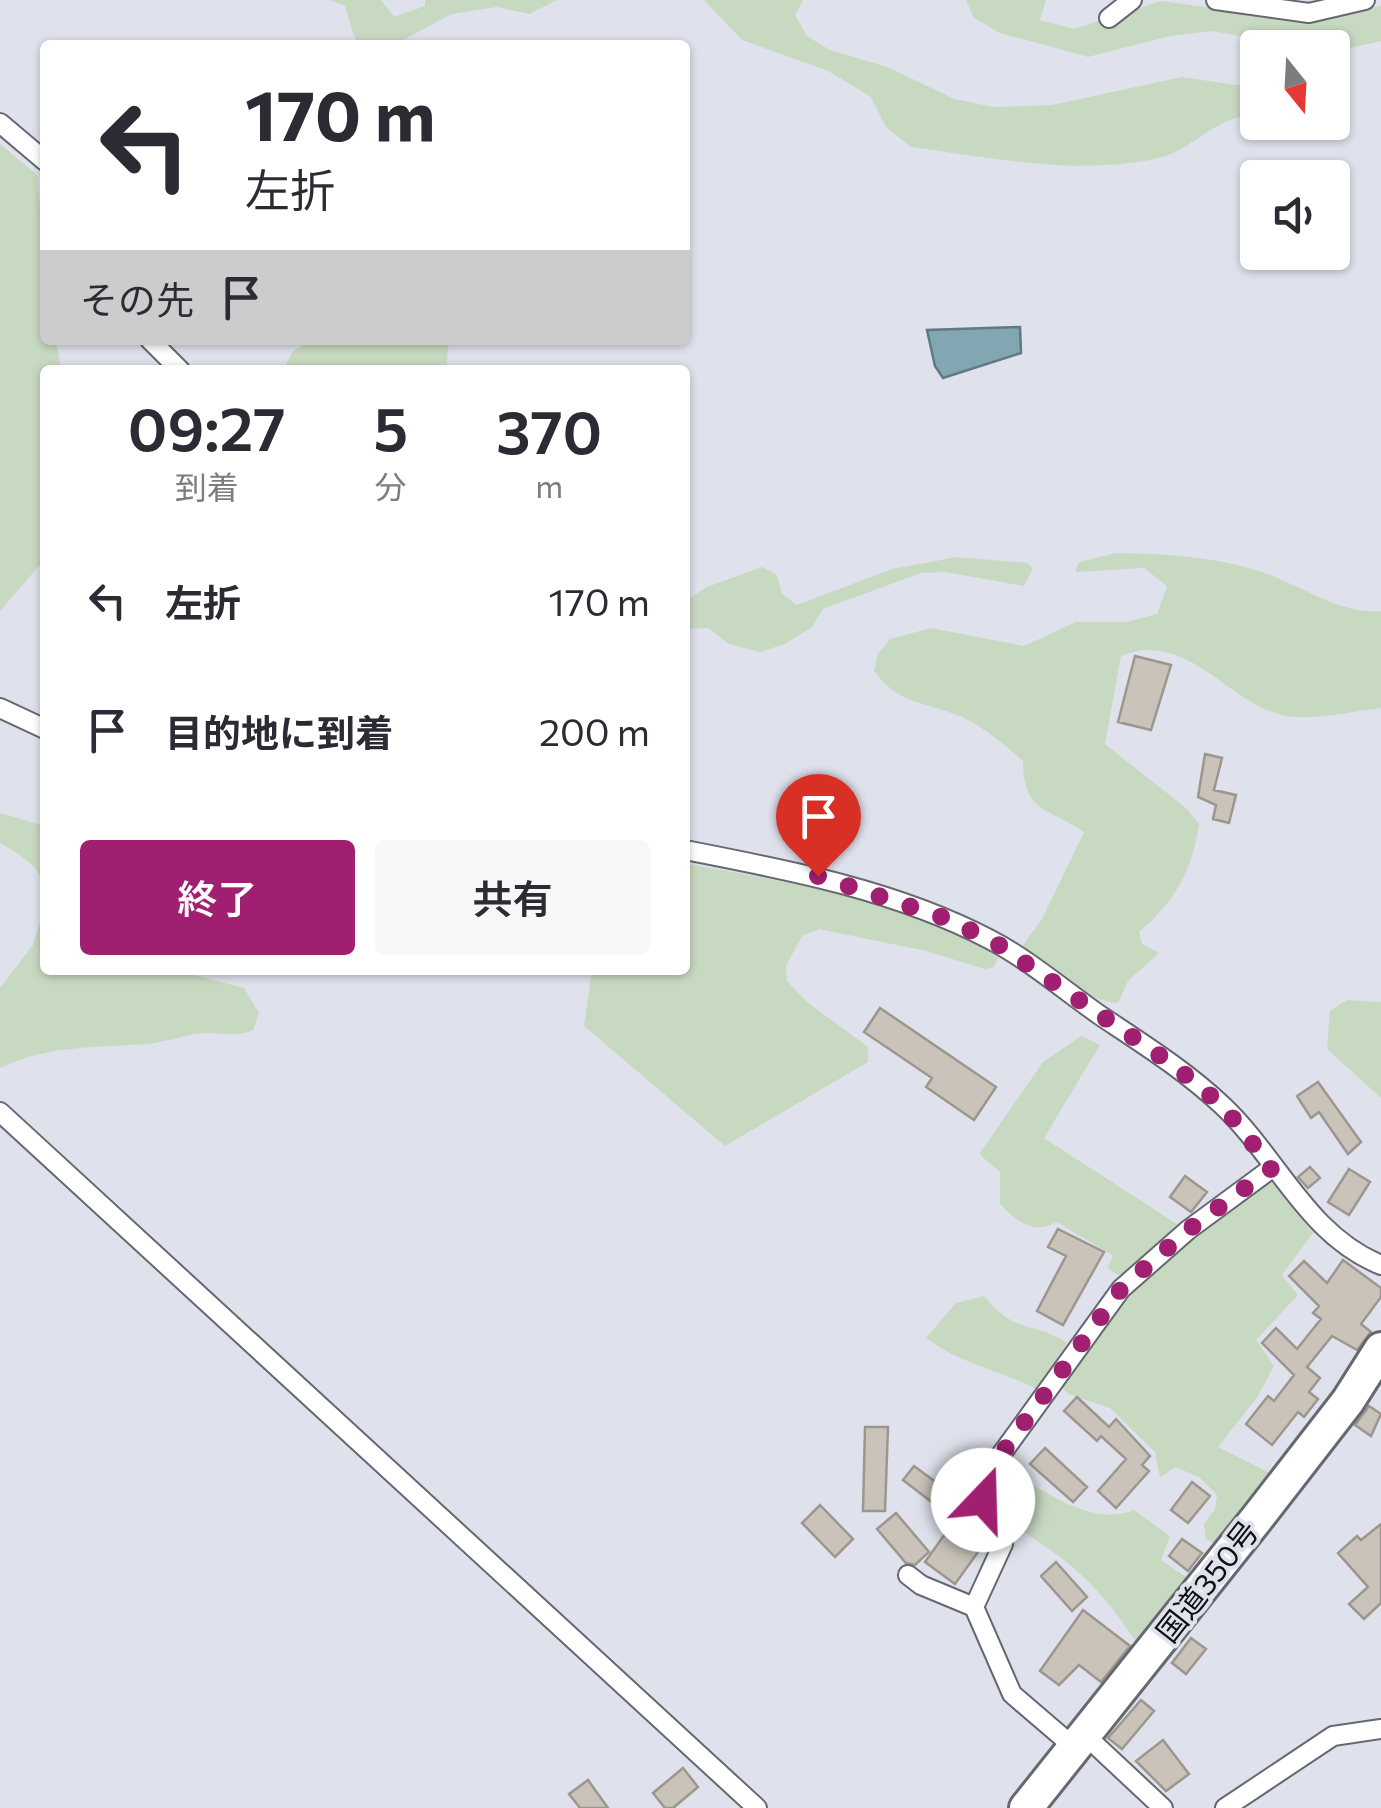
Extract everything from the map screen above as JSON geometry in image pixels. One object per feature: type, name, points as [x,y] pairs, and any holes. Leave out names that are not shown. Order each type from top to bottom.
[{"type":"highway","name":"国道350号","points":[[1026,1808],[1348,1401],[1381,1349]]},
{"type":"street","points":[[1108,18],[1132,0]]},
{"type":"street","points":[[1216,0],[1309,12],[1365,0]]},
{"type":"street","points":[[0,123],[40,158]]},
{"type":"street","points":[[155,345],[175,365]]},
{"type":"street","points":[[0,708],[40,727]]},
{"type":"street","points":[[690,851],[818,876],[942,917],[993,941],[1172,1064],[1223,1106],[1313,1217],[1358,1255],[1381,1265]]},
{"type":"street","points":[[0,1112],[751,1803]]},
{"type":"street","points":[[974,1607],[1003,1544],[987,1517],[982,1490],[995,1463],[1121,1289],[1188,1230],[1272,1168]]},
{"type":"street","points":[[908,1575],[921,1585],[974,1607],[1012,1694],[1164,1808]]},
{"type":"street","points":[[1225,1808],[1333,1736],[1381,1729]]},
{"type":"street","points":[[729,1808],[751,1803]]},
{"type":"green space","points":[[330,0],[381,0],[394,17],[425,6],[425,0],[557,0],[529,14],[497,7],[452,14],[403,40],[355,40],[345,6]]},
{"type":"green space","points":[[704,0],[803,0],[795,15],[807,36],[830,50],[890,68],[954,99],[994,107],[1052,105],[1182,77],[1240,86],[1240,117],[1219,125],[1172,154],[1128,163],[1035,163],[911,147],[886,127],[871,97],[828,71],[742,40]]},
{"type":"green space","points":[[966,0],[1046,0],[1040,20],[1074,29],[1161,1],[1286,18],[1354,14],[1381,5],[1381,41],[1350,48],[1350,30],[1240,30],[1240,36],[1213,31],[1170,36],[1088,57],[1000,33],[974,18]]},
{"type":"green space","points":[[0,144],[37,175],[40,345],[57,345],[60,365],[40,365],[40,565],[0,611]]},
{"type":"green space","points":[[303,345],[448,345],[446,365],[286,365],[292,352]]},
{"type":"green space","points":[[1116,553],[1238,565],[1349,608],[1381,611],[1381,708],[1296,717],[1251,702],[1191,662],[1169,653],[1146,650],[1121,656],[1105,744],[1186,808],[1199,824],[1180,884],[1139,932],[1142,944],[1159,953],[1128,981],[1118,1003],[1092,997],[1065,983],[1023,945],[1042,919],[1084,832],[1033,800],[1024,778],[1023,761],[992,735],[957,715],[901,696],[874,671],[878,654],[890,639],[931,628],[1024,646],[1076,622],[1127,622],[1157,614],[1167,586],[1144,568],[1075,572],[1079,562]]},
{"type":"green space","points":[[957,557],[1028,563],[1033,569],[1024,586],[945,572],[921,573],[823,609],[812,627],[785,644],[760,652],[729,644],[708,628],[690,629],[690,598],[707,587],[762,567],[777,575],[782,594],[797,605],[892,569]]},
{"type":"green space","points":[[0,813],[40,825],[40,878],[22,856],[0,843]]},
{"type":"green space","points":[[690,864],[892,908],[933,922],[998,958],[994,967],[985,969],[926,951],[819,929],[802,936],[786,966],[787,981],[807,1002],[868,1047],[868,1062],[725,1146],[584,1026],[591,975],[690,975]]},
{"type":"green space","points":[[40,922],[40,975],[194,975],[244,988],[259,1013],[253,1030],[247,1032],[199,1033],[154,1043],[54,1051],[0,1068],[0,988],[33,945]]},
{"type":"green space","points":[[1347,1000],[1381,1002],[1381,1098],[1327,1049],[1330,1011]]},
{"type":"green space","points":[[1081,1036],[1100,1045],[1044,1138],[1180,1226],[1125,1279],[1107,1268],[1113,1256],[1057,1222],[1033,1227],[1013,1216],[1000,1204],[1000,1172],[979,1154],[1043,1062]]},
{"type":"green space","points":[[1271,1180],[1313,1233],[1282,1275],[1298,1295],[1256,1340],[1274,1366],[1258,1396],[1218,1447],[1270,1473],[1216,1544],[1206,1539],[1204,1524],[1215,1509],[1217,1495],[1200,1478],[1176,1467],[1160,1477],[1155,1452],[1110,1408],[1068,1394],[1062,1387],[1104,1325],[1154,1272],[1210,1224]]},
{"type":"green space","points":[[984,1296],[1016,1323],[1067,1343],[1037,1389],[966,1360],[926,1338],[956,1303]]},
{"type":"green space","points":[[1006,1470],[1084,1510],[1117,1514],[1134,1510],[1170,1536],[1161,1560],[1189,1579],[1135,1640],[1091,1584],[1041,1543],[998,1517],[994,1492]]},
{"type":"water","points":[[1020,327],[1021,353],[943,378],[935,366],[927,330]]},
{"type":"building","points":[[1135,656],[1171,665],[1151,730],[1118,722]]},
{"type":"building","points":[[1205,754],[1222,758],[1214,790],[1236,795],[1229,823],[1213,819],[1216,805],[1198,797]]},
{"type":"building","points":[[880,1008],[996,1087],[974,1120],[926,1087],[932,1078],[864,1032]]},
{"type":"building","points":[[1318,1082],[1361,1142],[1348,1154],[1319,1112],[1311,1118],[1297,1096]]},
{"type":"building","points":[[1310,1167],[1320,1178],[1308,1188],[1298,1177]]},
{"type":"building","points":[[1349,1169],[1370,1182],[1349,1215],[1328,1202]]},
{"type":"building","points":[[1185,1176],[1207,1192],[1191,1212],[1170,1197]]},
{"type":"building","points":[[1058,1229],[1104,1252],[1063,1325],[1037,1311],[1066,1256],[1048,1247]]},
{"type":"building","points":[[1343,1260],[1381,1288],[1381,1297],[1361,1324],[1371,1332],[1357,1350],[1332,1336],[1307,1367],[1320,1378],[1309,1392],[1318,1399],[1304,1417],[1298,1412],[1272,1445],[1246,1424],[1268,1396],[1274,1401],[1294,1375],[1262,1343],[1276,1328],[1297,1349],[1321,1319],[1313,1313],[1319,1306],[1289,1276],[1304,1261],[1327,1283]]},
{"type":"building","points":[[1077,1397],[1109,1427],[1116,1419],[1150,1456],[1142,1465],[1149,1471],[1116,1508],[1098,1491],[1126,1459],[1101,1436],[1097,1441],[1064,1411]]},
{"type":"building","points":[[1369,1406],[1381,1414],[1371,1436],[1355,1425]]},
{"type":"building","points":[[865,1427],[888,1427],[885,1511],[863,1511]]},
{"type":"building","points":[[1045,1448],[1087,1487],[1073,1502],[1030,1464]]},
{"type":"building","points":[[914,1466],[968,1506],[961,1514],[975,1524],[971,1530],[983,1545],[955,1584],[925,1562],[955,1520],[903,1480]]},
{"type":"building","points":[[1192,1482],[1210,1496],[1188,1523],[1171,1510]]},
{"type":"building","points":[[820,1505],[853,1539],[835,1557],[802,1523]]},
{"type":"building","points":[[896,1513],[929,1552],[915,1565],[906,1563],[877,1529]]},
{"type":"building","points":[[1381,1524],[1381,1603],[1364,1619],[1349,1604],[1368,1587],[1338,1553],[1357,1536],[1361,1540]]},
{"type":"building","points":[[1182,1539],[1202,1553],[1188,1571],[1169,1556]]},
{"type":"building","points":[[1056,1562],[1087,1597],[1072,1611],[1041,1576]]},
{"type":"building","points":[[1083,1610],[1130,1646],[1101,1682],[1079,1665],[1059,1685],[1040,1671]]},
{"type":"building","points":[[1191,1638],[1206,1649],[1186,1674],[1172,1663]]},
{"type":"building","points":[[1141,1700],[1154,1711],[1122,1749],[1108,1738]]},
{"type":"building","points":[[1163,1740],[1189,1774],[1166,1791],[1136,1761]]},
{"type":"building","points":[[683,1768],[698,1787],[673,1808],[665,1808],[653,1793]]},
{"type":"building","points":[[588,1780],[608,1808],[580,1808],[569,1794]]},
{"type":"route","points":[[818,876],[942,917],[993,941],[1172,1064],[1223,1106],[1272,1168],[1188,1230],[1121,1289],[995,1463],[982,1490],[983,1500]]}]
